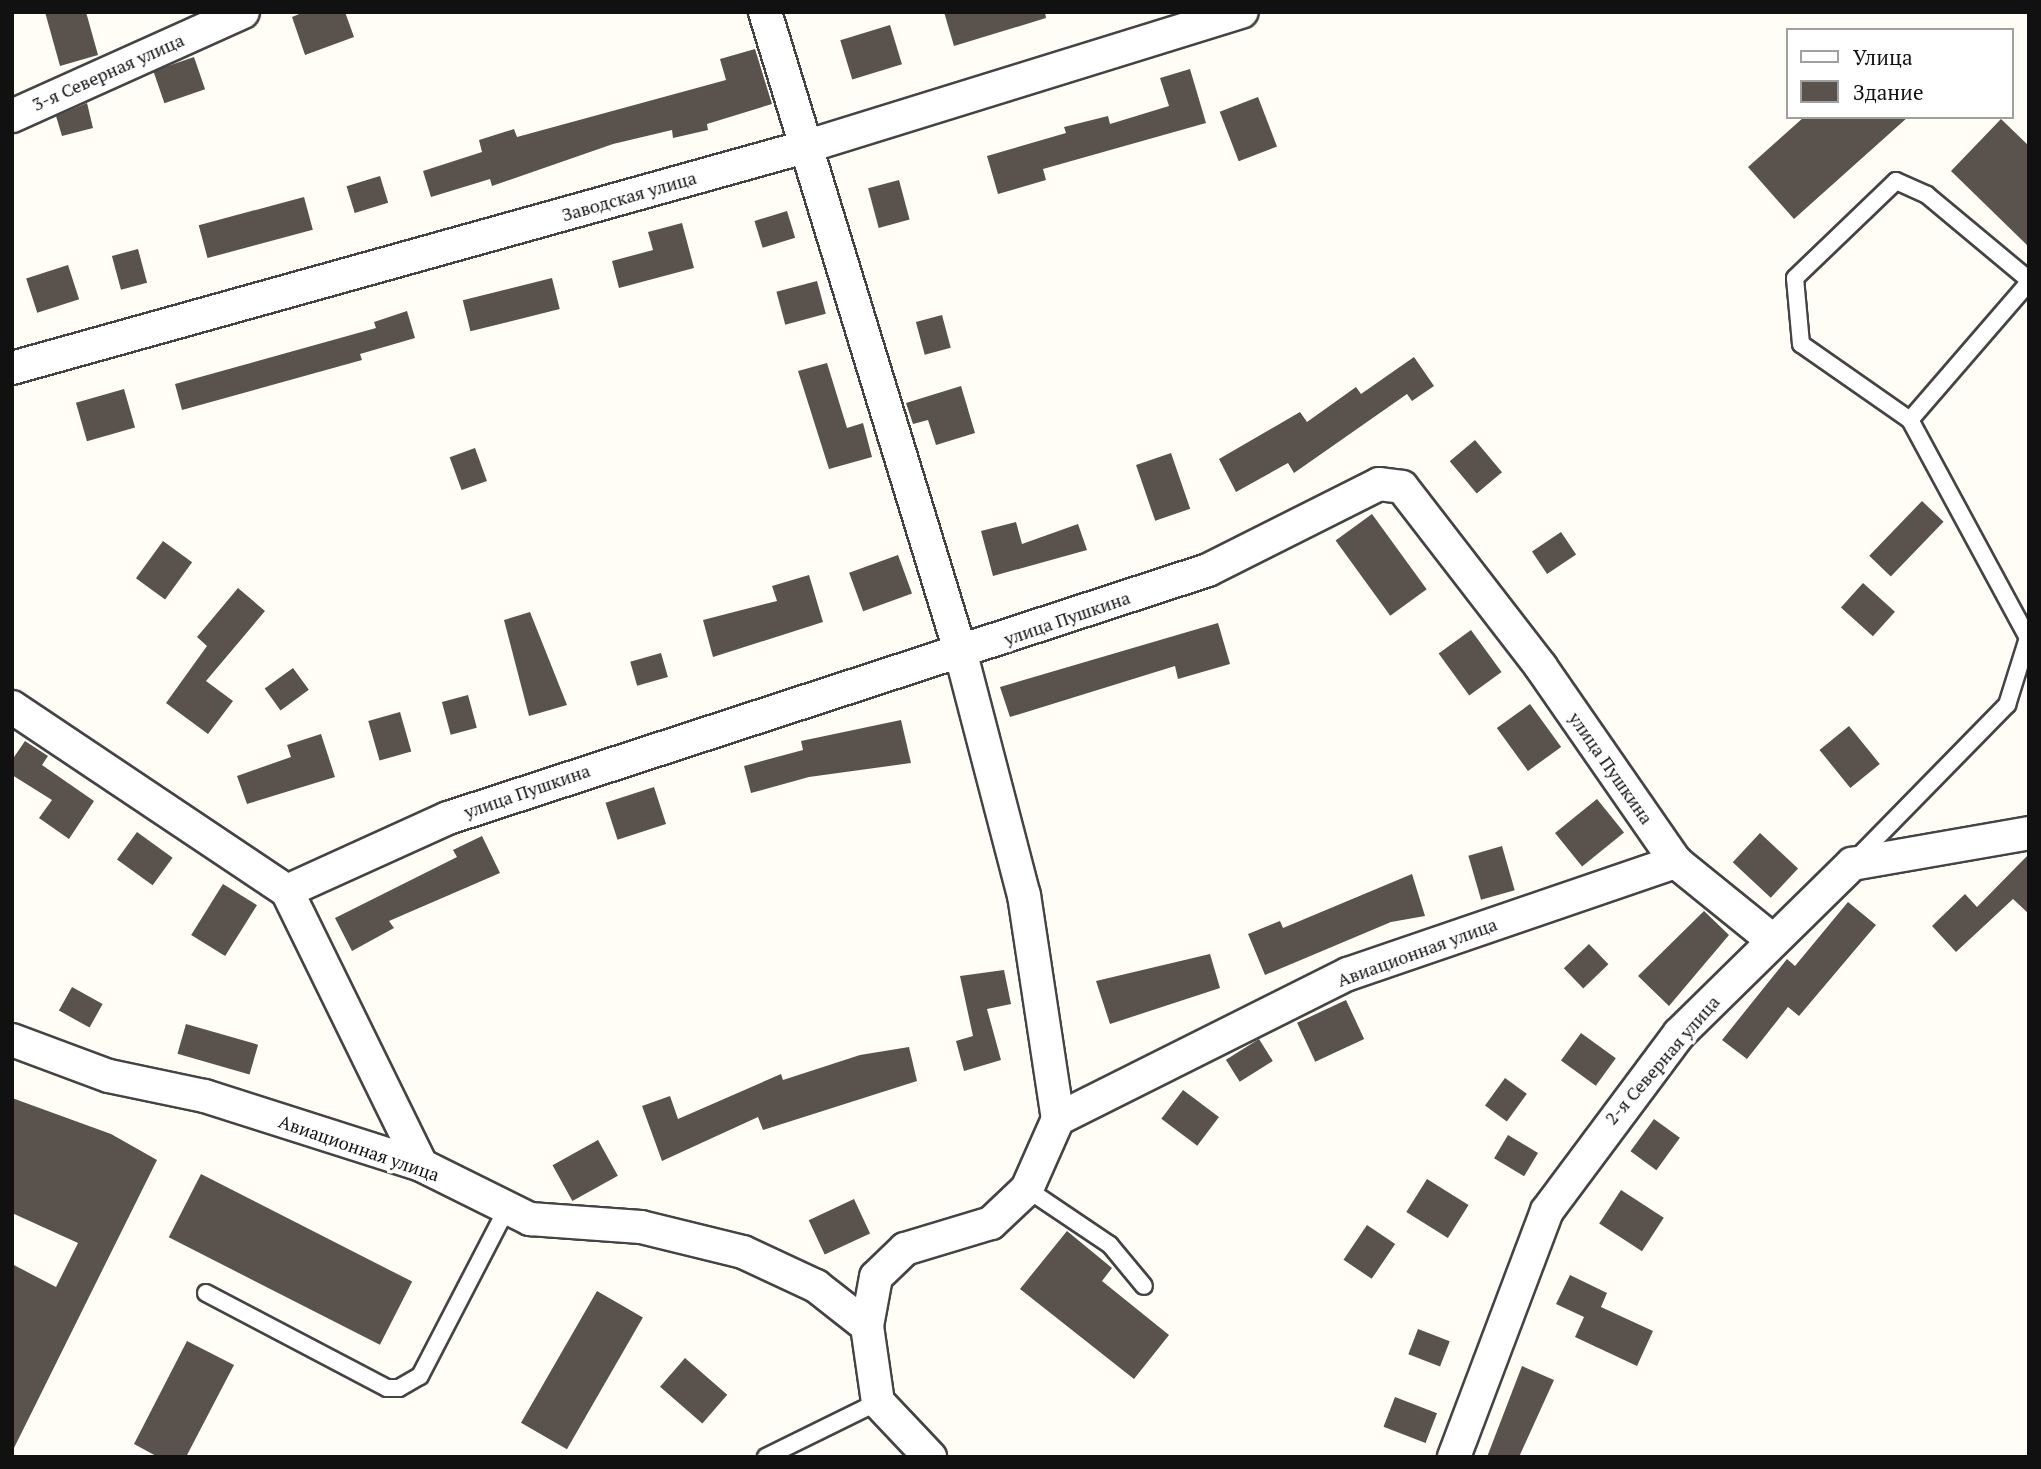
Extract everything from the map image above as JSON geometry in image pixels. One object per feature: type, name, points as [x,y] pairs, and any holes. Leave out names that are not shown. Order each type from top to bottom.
[{"type":"street","name":"3-я Северная улица","points":[[12,116],[243,12]]},
{"type":"street","points":[[765,12],[961,654],[1024,895],[1058,1119],[1027,1189],[991,1223],[905,1249],[876,1277],[867,1326],[878,1402],[930,1457]]},
{"type":"street","name":"Заводская улица","points":[[12,368],[808,146],[1242,12]]},
{"type":"street","name":"улица Пушкина","points":[[287,891],[448,818],[961,654],[1208,570],[1379,484],[1402,487],[1541,667],[1676,862]]},
{"type":"street","points":[[12,707],[287,891],[421,1166]]},
{"type":"street","points":[[1852,864],[2029,833]]},
{"type":"street","points":[[1676,862],[1771,939]]},
{"type":"street","name":"Авиационная улица","points":[[1058,1119],[1348,974],[1676,862]]},
{"type":"street","name":"2-я Северная улица","points":[[1454,1457],[1547,1211],[1679,1034],[1771,939],[1852,864]]},
{"type":"street","name":"Авиационная улица","points":[[12,1040],[109,1076],[205,1096],[421,1166],[530,1219],[641,1227],[743,1252],[817,1286],[867,1326]]},
{"type":"lane","points":[[1852,864],[2007,705],[2028,638],[1910,420],[1801,344],[1795,278],[1896,181],[1927,195],[2029,281],[1910,420]]},
{"type":"lane","points":[[1027,1189],[1110,1245],[1144,1286]]},
{"type":"lane","points":[[206,1293],[387,1388],[399,1388],[420,1376],[508,1208]]},
{"type":"lane","points":[[766,1457],[878,1402]]},
{"type":"building","points":[[45,12],[86,12],[98,55],[60,66]]},
{"type":"building","points":[[304,12],[345,12],[354,37],[305,55],[292,17]]},
{"type":"building","points":[[944,12],[1045,12],[1046,18],[954,46]]},
{"type":"building","points":[[890,25],[902,64],[852,79],[840,40]]},
{"type":"building","points":[[755,49],[772,104],[707,124],[708,130],[673,138],[672,130],[613,144],[492,186],[490,179],[431,197],[423,171],[482,152],[479,140],[514,129],[517,137],[726,80],[720,59]]},
{"type":"building","points":[[194,57],[205,89],[164,103],[153,71]]},
{"type":"building","points":[[1190,69],[1206,123],[1043,169],[1046,180],[998,194],[987,156],[1066,133],[1064,127],[1108,116],[1110,124],[1169,106],[1160,78]]},
{"type":"building","points":[[1258,97],[1277,146],[1239,161],[1220,112]]},
{"type":"building","points":[[87,103],[93,128],[62,136],[56,116]]},
{"type":"building","points":[[1802,119],[1906,119],[1794,219],[1748,167]]},
{"type":"building","points":[[2001,119],[2029,146],[2029,247],[1951,171]]},
{"type":"building","points":[[380,176],[388,203],[355,213],[347,186]]},
{"type":"building","points":[[899,180],[910,220],[879,228],[868,188]]},
{"type":"building","points":[[304,197],[313,230],[208,258],[199,225]]},
{"type":"building","points":[[787,211],[795,238],[763,248],[754,221]]},
{"type":"building","points":[[682,223],[694,268],[619,288],[612,261],[653,250],[648,232]]},
{"type":"building","points":[[138,249],[147,283],[121,290],[112,256]]},
{"type":"building","points":[[68,265],[79,299],[37,313],[26,279]]},
{"type":"building","points":[[552,278],[560,309],[470,331],[463,300]]},
{"type":"building","points":[[817,281],[826,314],[785,325],[776,292]]},
{"type":"building","points":[[407,311],[415,338],[360,354],[362,360],[182,410],[175,384],[376,328],[374,322]]},
{"type":"building","points":[[942,315],[951,348],[925,355],[916,322]]},
{"type":"building","points":[[1414,357],[1434,386],[1412,401],[1407,394],[1294,473],[1288,463],[1236,492],[1219,459],[1300,412],[1307,422],[1356,387],[1361,394]]},
{"type":"building","points":[[827,363],[847,428],[863,423],[872,457],[829,469],[798,371]]},
{"type":"building","points":[[961,386],[975,433],[936,445],[928,420],[913,424],[906,403]]},
{"type":"building","points":[[124,389],[135,427],[87,441],[76,403]]},
{"type":"building","points":[[1475,440],[1502,472],[1477,493],[1450,461]]},
{"type":"building","points":[[475,448],[487,481],[462,490],[450,457]]},
{"type":"building","points":[[1171,453],[1190,509],[1155,521],[1136,465]]},
{"type":"building","points":[[1922,501],[1944,522],[1891,577],[1869,556]]},
{"type":"building","points":[[1372,514],[1427,589],[1390,616],[1336,540]]},
{"type":"building","points":[[1016,522],[1022,544],[1078,524],[1087,550],[993,576],[981,531]]},
{"type":"building","points":[[1561,532],[1576,554],[1547,574],[1532,552]]},
{"type":"building","points":[[163,541],[192,562],[165,599],[136,578]]},
{"type":"building","points":[[898,555],[912,594],[863,611],[849,573]]},
{"type":"building","points":[[809,575],[823,622],[713,657],[703,620],[777,601],[772,586]]},
{"type":"building","points":[[1863,583],[1895,612],[1873,636],[1841,608]]},
{"type":"building","points":[[238,588],[265,611],[206,681],[233,701],[208,734],[166,703],[207,646],[197,637]]},
{"type":"building","points":[[530,612],[567,705],[529,716],[504,620]]},
{"type":"building","points":[[1218,623],[1230,664],[1178,679],[1175,666],[1010,717],[1000,687]]},
{"type":"building","points":[[1471,630],[1502,672],[1469,696],[1439,654]]},
{"type":"building","points":[[661,653],[668,677],[637,686],[630,662]]},
{"type":"building","points":[[293,668],[309,690],[281,710],[265,689]]},
{"type":"building","points":[[468,695],[477,728],[451,735],[442,702]]},
{"type":"building","points":[[1530,704],[1561,747],[1528,771],[1497,728]]},
{"type":"building","points":[[400,712],[411,751],[380,761],[368,721]]},
{"type":"building","points":[[901,720],[911,763],[809,777],[751,793],[744,766],[803,750],[801,741]]},
{"type":"building","points":[[1849,726],[1880,764],[1850,788],[1819,750]]},
{"type":"building","points":[[321,734],[335,777],[247,804],[237,776],[291,757],[287,745]]},
{"type":"building","points":[[25,741],[48,756],[42,765],[94,801],[69,839],[39,818],[52,800],[12,775],[12,760]]},
{"type":"building","points":[[654,787],[666,824],[618,840],[605,803]]},
{"type":"building","points":[[1597,799],[1624,832],[1582,866],[1555,833]]},
{"type":"building","points":[[137,832],[173,858],[153,885],[117,860]]},
{"type":"building","points":[[1760,833],[1798,868],[1771,898],[1733,862]]},
{"type":"building","points":[[482,836],[500,873],[389,921],[394,928],[352,951],[335,918],[457,857],[453,850]]},
{"type":"building","points":[[1502,846],[1515,890],[1481,900],[1468,856]]},
{"type":"building","points":[[2029,854],[2029,914],[2013,899],[1956,952],[1932,926],[1965,894],[1977,907]]},
{"type":"building","points":[[1412,874],[1425,916],[1391,922],[1265,975],[1248,934],[1280,921],[1283,928]]},
{"type":"building","points":[[223,884],[257,905],[225,956],[191,935]]},
{"type":"building","points":[[1848,902],[1876,925],[1799,1016],[1788,1007],[1747,1059],[1722,1040],[1787,959],[1795,966]]},
{"type":"building","points":[[1704,911],[1729,935],[1669,1006],[1638,976]]},
{"type":"building","points":[[1589,944],[1608,964],[1583,988],[1564,968]]},
{"type":"building","points":[[1210,954],[1220,988],[1110,1024],[1096,981]]},
{"type":"building","points":[[1004,970],[1011,1004],[987,1009],[1001,1060],[964,1071],[956,1041],[973,1036],[960,976]]},
{"type":"building","points":[[72,987],[103,1004],[90,1028],[59,1011]]},
{"type":"building","points":[[1346,1000],[1364,1039],[1315,1062],[1297,1023]]},
{"type":"building","points":[[186,1024],[258,1045],[250,1074],[177,1054]]},
{"type":"building","points":[[1581,1033],[1616,1058],[1596,1086],[1561,1061]]},
{"type":"building","points":[[1259,1039],[1273,1061],[1240,1082],[1226,1060]]},
{"type":"building","points":[[909,1047],[917,1081],[763,1130],[758,1117],[662,1161],[642,1106],[670,1096],[678,1119],[781,1074],[783,1080],[860,1055]]},
{"type":"building","points":[[1505,1078],[1527,1094],[1507,1121],[1485,1106]]},
{"type":"building","points":[[1183,1090],[1219,1117],[1197,1146],[1161,1119]]},
{"type":"building","points":[[12,1098],[111,1134],[157,1160],[12,1452],[12,1264],[56,1287],[78,1243],[12,1213]]},
{"type":"building","points":[[1654,1119],[1680,1138],[1656,1170],[1630,1151]]},
{"type":"building","points":[[1508,1135],[1538,1153],[1524,1176],[1494,1158]]},
{"type":"building","points":[[598,1140],[618,1176],[572,1201],[553,1165]]},
{"type":"building","points":[[201,1174],[412,1282],[380,1345],[169,1237]]},
{"type":"building","points":[[1427,1179],[1469,1205],[1448,1238],[1406,1212]]},
{"type":"building","points":[[1621,1190],[1664,1218],[1642,1251],[1599,1224]]},
{"type":"building","points":[[854,1199],[870,1233],[825,1255],[809,1220]]},
{"type":"building","points":[[1367,1225],[1395,1244],[1372,1279],[1344,1260]]},
{"type":"building","points":[[1067,1231],[1112,1268],[1102,1281],[1169,1335],[1134,1379],[1020,1289]]},
{"type":"building","points":[[1570,1275],[1607,1293],[1601,1307],[1653,1331],[1637,1366],[1575,1337],[1584,1317],[1556,1304]]},
{"type":"building","points":[[597,1291],[643,1318],[567,1449],[521,1423]]},
{"type":"building","points":[[1418,1329],[1450,1341],[1440,1366],[1408,1354]]},
{"type":"building","points":[[187,1341],[234,1365],[186,1457],[158,1457],[134,1444]]},
{"type":"building","points":[[685,1358],[727,1395],[702,1423],[660,1387]]},
{"type":"building","points":[[1522,1366],[1554,1380],[1519,1457],[1487,1457]]},
{"type":"building","points":[[1395,1397],[1437,1413],[1426,1443],[1384,1427]]}]
